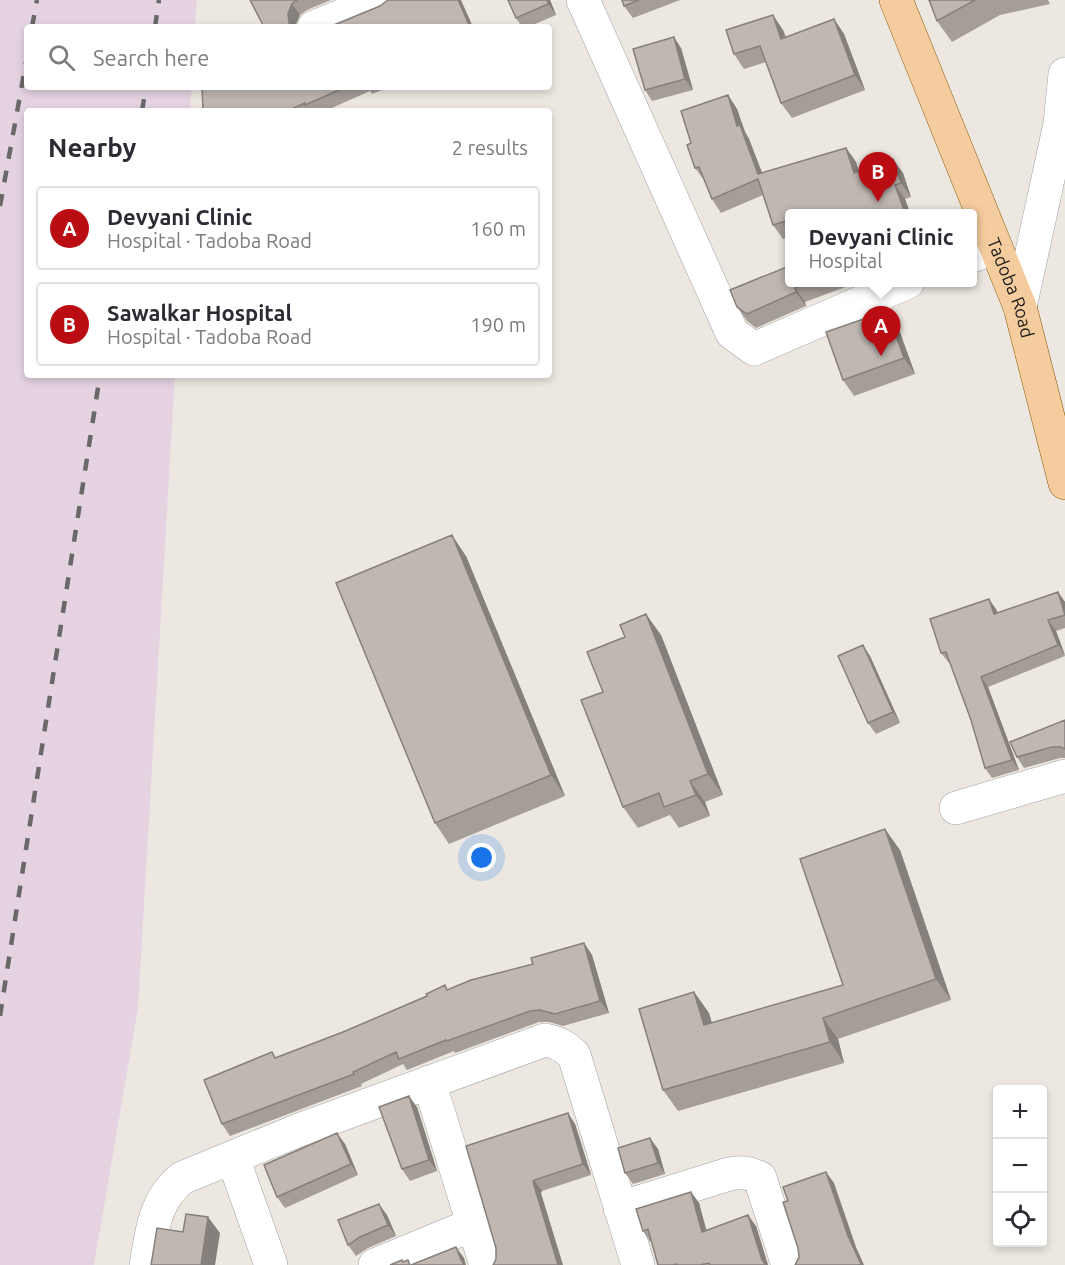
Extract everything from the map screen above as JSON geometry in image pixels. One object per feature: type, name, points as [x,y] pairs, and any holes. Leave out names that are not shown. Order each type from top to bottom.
[{"type":"main road","name":"Tadoba Road","points":[[896,0],[969,209]]},
{"type":"main road","name":"Tadoba Road","points":[[977,231],[984,251],[1020,307],[1065,483]]},
{"type":"street","points":[[321,24],[381,0]]},
{"type":"street","points":[[583,0],[735,337],[754,348],[896,287]]},
{"type":"street","points":[[1020,307],[1060,124],[1065,77]]},
{"type":"street","points":[[956,807],[1065,776]]},
{"type":"street","points":[[146,1265],[153,1226],[159,1209],[170,1188],[182,1178],[299,1130],[545,1041],[555,1041],[574,1056],[638,1265]]},
{"type":"street","points":[[429,1082],[486,1265]]},
{"type":"street","points":[[233,1158],[271,1265]]},
{"type":"street","points":[[620,1208],[729,1174],[751,1173],[760,1178],[788,1265]]},
{"type":"street","points":[[375,1265],[474,1224]]},
{"type":"shaded area","points":[[0,0],[197,0],[195,24],[24,24],[24,90],[192,90],[190,108],[24,108],[24,378],[175,378],[138,1008],[94,1265],[0,1265]]},
{"type":"building","points":[[250,0],[297,0],[292,4],[288,13],[290,24],[262,24]]},
{"type":"building","points":[[388,0],[458,0],[469,24],[336,24],[380,6]]},
{"type":"building","points":[[508,0],[547,0],[548,4],[516,18]]},
{"type":"building","points":[[622,0],[639,0],[624,6]]},
{"type":"building","points":[[929,0],[975,0],[937,21]]},
{"type":"building","points":[[773,15],[781,39],[834,19],[855,75],[781,103],[760,46],[734,54],[726,30]]},
{"type":"building","points":[[674,37],[685,79],[645,90],[633,49]]},
{"type":"building","points":[[202,90],[339,90],[294,108],[203,108]]},
{"type":"building","points":[[728,95],[737,126],[740,125],[758,174],[846,148],[854,173],[893,159],[901,183],[895,185],[904,209],[785,209],[785,221],[773,225],[758,179],[712,199],[699,167],[695,168],[687,145],[691,143],[681,111]]},
{"type":"building","points":[[785,268],[785,287],[798,287],[795,288],[796,292],[747,314],[737,307],[730,290]]},
{"type":"building","points":[[887,311],[904,358],[843,380],[826,332]]},
{"type":"building","points":[[452,535],[551,775],[435,823],[336,583]]},
{"type":"building","points":[[1058,592],[1065,615],[1048,620],[1058,645],[981,677],[1012,760],[985,768],[971,720],[946,652],[941,653],[930,619],[989,599],[994,614]]},
{"type":"building","points":[[646,614],[708,774],[690,781],[696,795],[664,807],[659,793],[623,807],[581,700],[603,692],[587,652],[625,637],[620,625]]},
{"type":"building","points":[[863,645],[893,712],[868,723],[838,656]]},
{"type":"building","points":[[1065,720],[1065,749],[1052,747],[1017,757],[1010,742]]},
{"type":"building","points":[[885,829],[936,979],[823,1018],[830,1042],[663,1090],[639,1009],[694,992],[704,1025],[843,985],[800,859]]},
{"type":"building","points":[[584,943],[600,1001],[555,1014],[540,1010],[530,1011],[399,1059],[396,1052],[353,1072],[354,1074],[222,1124],[204,1080],[272,1052],[275,1058],[343,1032],[427,996],[426,994],[445,985],[447,990],[471,980],[533,964],[531,958]]},
{"type":"building","points":[[409,1096],[429,1160],[402,1169],[379,1107]]},
{"type":"building","points":[[568,1113],[583,1164],[533,1182],[558,1265],[493,1265],[496,1259],[496,1248],[466,1146]]},
{"type":"building","points":[[337,1133],[351,1164],[277,1197],[264,1165]]},
{"type":"building","points":[[650,1138],[658,1163],[625,1173],[618,1148]]},
{"type":"building","points":[[826,1172],[848,1236],[861,1264],[795,1265],[799,1257],[798,1248],[783,1202],[788,1201],[783,1187]]},
{"type":"building","points":[[691,1192],[702,1232],[748,1215],[762,1260],[766,1265],[710,1265],[709,1263],[658,1265],[648,1229],[643,1231],[636,1209]]},
{"type":"building","points":[[379,1204],[388,1225],[348,1245],[338,1220]]},
{"type":"building","points":[[186,1214],[208,1217],[201,1265],[151,1265],[157,1228],[183,1232]]},
{"type":"building","points":[[456,1247],[464,1265],[411,1265]]},
{"type":"building","points":[[402,1260],[403,1262],[408,1260],[410,1265],[390,1265]]},
{"type":"railway","points":[[33,24],[37,0]]},
{"type":"railway","points":[[155,24],[159,0]]},
{"type":"railway","points":[[0,206],[24,74]]},
{"type":"railway","points":[[142,108],[146,90]]},
{"type":"railway","points":[[0,1016],[100,378]]},
{"type":"place","name":"Sawalkar Hospital","points":[[878,202]]},
{"type":"place","name":"Devyani Clinic","points":[[881,356]]}]
